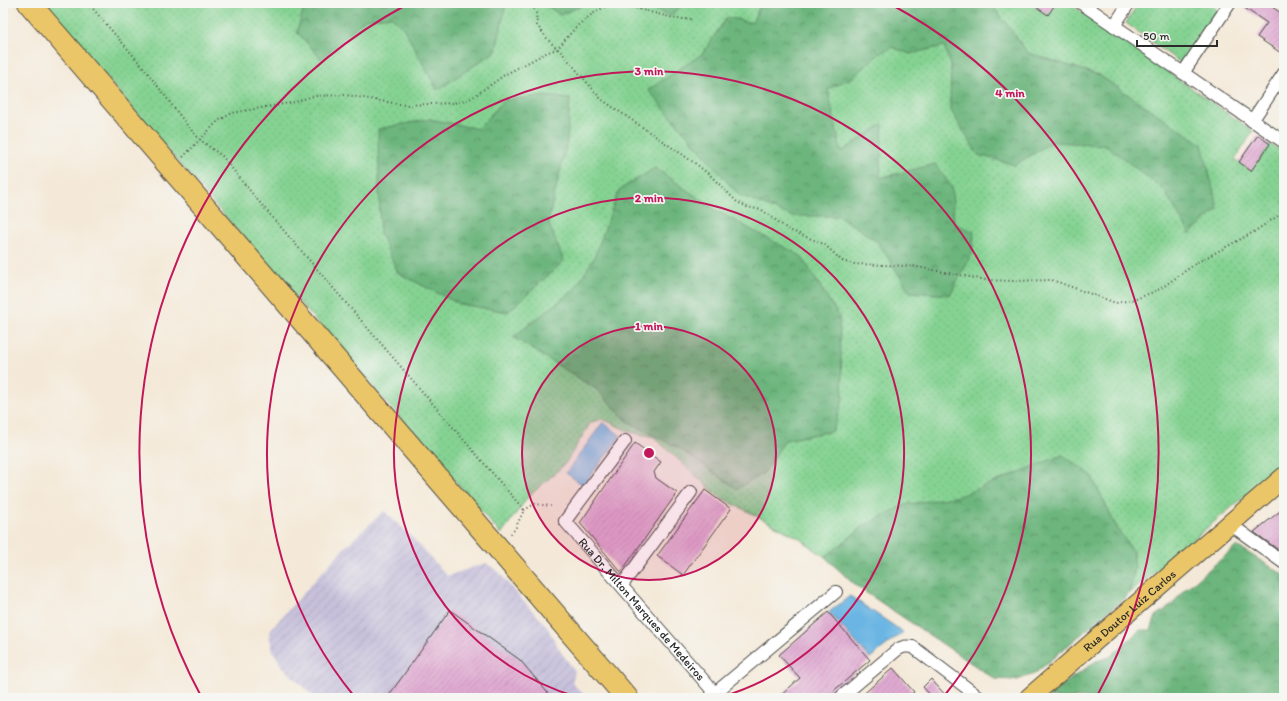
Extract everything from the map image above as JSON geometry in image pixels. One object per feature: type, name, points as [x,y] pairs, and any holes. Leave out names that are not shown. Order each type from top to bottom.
[{"type":"highway","points":[[29,3],[627,698]]},
{"type":"main road","name":"Rua Doutor Luiz Carlos","points":[[1029,698],[1284,477]]},
{"type":"street","points":[[1081,3],[1284,142]]},
{"type":"street","points":[[1114,26],[1129,3]]},
{"type":"street","points":[[1183,73],[1230,3]]},
{"type":"street","points":[[1252,121],[1284,73]]},
{"type":"street","name":"Rua Dr. Milton Marques de Medeiros","points":[[625,441],[565,521],[717,696]]},
{"type":"street","points":[[622,585],[691,492]]},
{"type":"street","points":[[1230,524],[1284,563]]},
{"type":"street","points":[[717,696],[836,592]]},
{"type":"street","points":[[840,698],[897,650],[907,646],[913,647],[980,698]]},
{"type":"path","points":[[88,3],[144,68],[199,139],[222,156],[255,197],[524,510]]},
{"type":"path","points":[[529,3],[536,13],[537,25],[548,40],[601,99],[701,167],[737,202],[747,207],[762,210],[789,230],[824,244],[842,261],[852,264],[912,266],[986,280],[1052,280],[1116,303],[1136,299],[1160,289],[1198,262],[1252,233],[1284,212]]},
{"type":"path","points":[[181,160],[199,139],[218,121],[232,112],[295,102],[313,96],[346,95],[404,105],[454,103],[470,98],[506,74],[548,52],[557,49],[577,26],[592,14],[606,6],[631,7],[677,19],[694,19]]},
{"type":"path","points":[[507,538],[515,529],[524,510],[535,504],[551,506]]},
{"type":"shaded area","points":[[384,511],[410,535],[447,576],[486,563],[500,573],[513,590],[546,625],[561,652],[575,671],[572,683],[588,698],[315,698],[282,666],[273,651],[269,636],[271,629],[344,548]]},
{"type":"green space","points":[[43,3],[1069,3],[1253,131],[1235,160],[1251,171],[1270,144],[1284,152],[1284,463],[1034,674],[1017,680],[995,679],[855,585],[825,557],[799,538],[718,496],[654,437],[630,432],[603,419],[591,422],[565,464],[528,497],[501,534],[184,169]]},
{"type":"green space","points":[[305,3],[506,3],[496,51],[437,90],[404,29],[391,16],[365,19],[321,59],[297,32]]},
{"type":"green space","points":[[543,3],[685,3],[670,16],[642,4],[584,5],[560,15]]},
{"type":"green space","points":[[761,3],[991,3],[1028,53],[1099,75],[1202,144],[1218,209],[1190,234],[1164,190],[1106,145],[1052,142],[1015,165],[978,155],[950,109],[951,65],[944,46],[910,54],[892,47],[879,54],[851,78],[828,89],[841,152],[883,124],[880,178],[935,164],[952,188],[954,224],[974,232],[972,254],[950,295],[910,292],[877,241],[839,216],[791,216],[739,195],[648,90],[702,54],[727,17],[752,23]]},
{"type":"green space","points":[[1138,3],[1211,3],[1218,11],[1182,64],[1126,23]]},
{"type":"green space","points":[[544,96],[570,99],[567,142],[548,222],[564,261],[508,312],[459,304],[398,273],[380,233],[378,129],[430,119],[478,129],[504,100]]},
{"type":"green space","points":[[655,168],[720,213],[801,256],[839,316],[843,400],[833,431],[785,440],[765,472],[737,489],[682,450],[627,421],[596,389],[513,337],[574,290],[594,258],[619,190]]},
{"type":"green space","points":[[1063,455],[1091,475],[1116,526],[1133,552],[1135,568],[1129,594],[1034,674],[1017,680],[995,679],[855,585],[825,557],[865,525],[904,505],[959,496]]},
{"type":"green space","points":[[1237,546],[1284,575],[1284,698],[1048,698],[1048,695],[1096,661],[1110,657],[1140,630],[1151,630],[1156,616],[1172,605],[1183,591]]},
{"type":"water","points":[[603,422],[621,436],[583,485],[566,473]]},
{"type":"water","points":[[850,596],[903,632],[870,658],[829,612]]},
{"type":"building","points":[[1030,3],[1056,3],[1048,15]]},
{"type":"building","points":[[1237,3],[1266,3],[1284,15],[1284,55],[1257,37],[1267,23]]},
{"type":"building","points":[[1258,135],[1270,144],[1251,171],[1239,162]]},
{"type":"building","points":[[635,443],[661,462],[654,472],[656,478],[677,493],[621,572],[580,523]]},
{"type":"building","points":[[705,490],[731,509],[683,575],[657,556]]},
{"type":"building","points":[[1284,508],[1284,554],[1254,532]]},
{"type":"building","points":[[450,610],[520,660],[552,698],[387,698]]},
{"type":"building","points":[[828,612],[870,660],[825,698],[778,698],[800,678],[779,655]]},
{"type":"building","points":[[893,668],[914,692],[907,698],[859,698]]},
{"type":"building","points":[[931,679],[948,698],[933,698],[923,687]]}]
